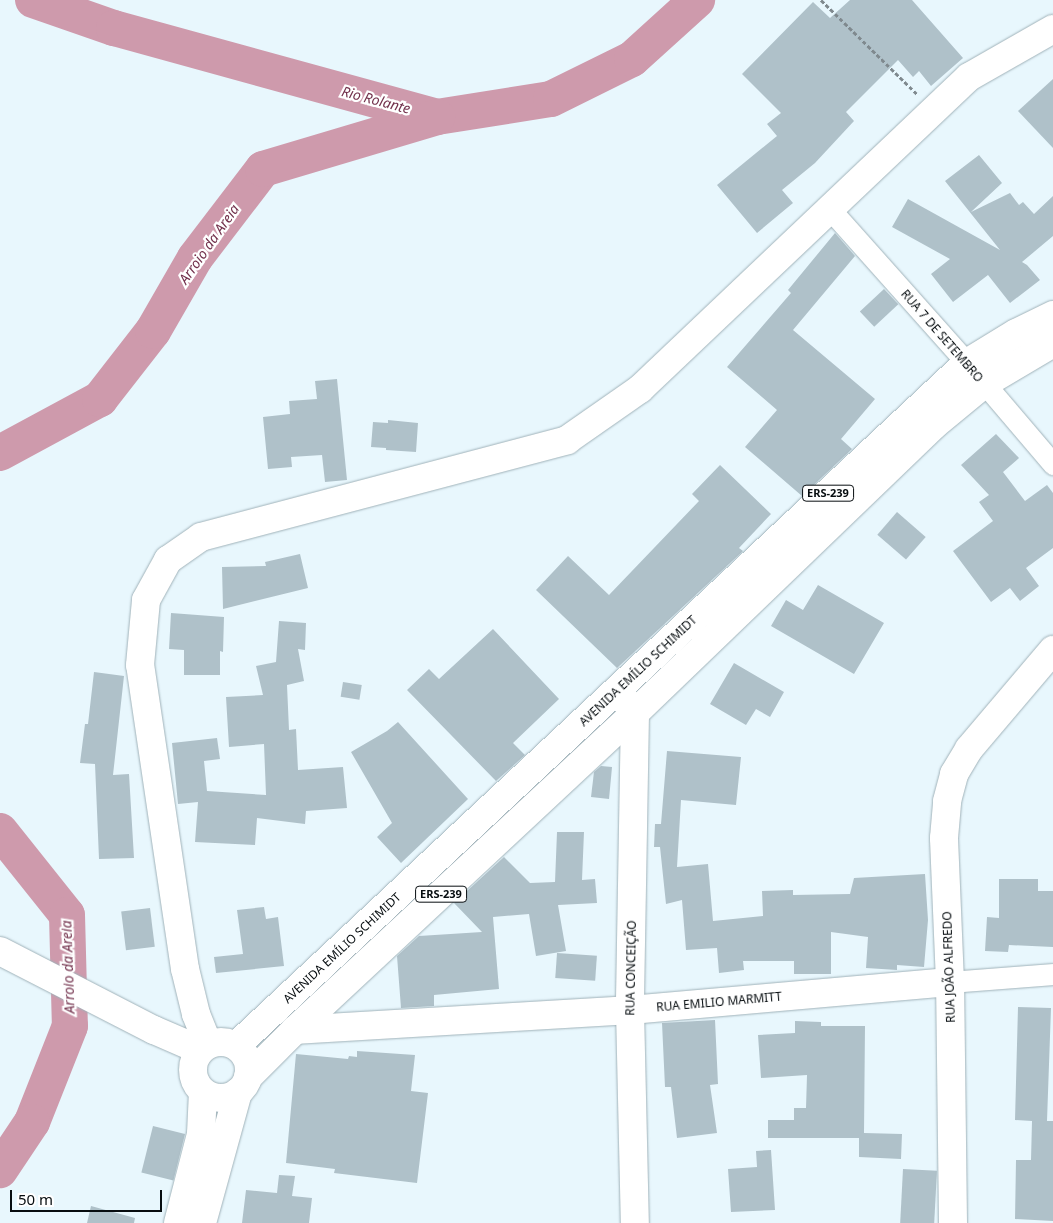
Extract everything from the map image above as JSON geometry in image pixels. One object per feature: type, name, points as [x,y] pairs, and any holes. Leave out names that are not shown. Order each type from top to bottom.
[{"type":"main road","points":[[0,951],[200,1053],[227,1042],[236,1046],[248,1060],[243,1085],[221,1098],[203,1092],[197,1085],[200,1053],[196,1014],[185,969],[140,665],[146,600],[168,560],[201,537],[567,440],[640,390],[933,109],[969,77],[1053,29]]},
{"type":"main road","name":"AVENIDA EMÍLIO SCHIMIDT","points":[[236,1046],[967,363],[1016,333],[1053,314]]},
{"type":"main road","name":"ERS-239","points":[[202,1223],[243,1085],[294,1030],[635,713],[933,426],[984,384],[1053,342]]},
{"type":"main road","name":"RUA JOÃO ALFREDO","points":[[954,1223],[950,982],[944,838],[947,801],[954,774],[969,749],[1053,650]]},
{"type":"main road","points":[[617,690],[635,713]]},
{"type":"main road","name":"RUA CONCEIÇÃO","points":[[635,713],[630,1010],[635,1223]]},
{"type":"main road","points":[[392,901],[412,921]]},
{"type":"main road","name":"RUA EMILIO MARMITT","points":[[294,1030],[630,1010],[950,982]]},
{"type":"main road","points":[[178,1223],[202,1134],[203,1092]]},
{"type":"street","name":"RUA 7 DE SETEMBRO","points":[[829,208],[967,363],[1053,464]]},
{"type":"street","name":"RUA EMILIO MARMITT","points":[[950,982],[1053,974]]},
{"type":"path","points":[[821,0],[933,109]]},
{"type":"building","points":[[850,0],[912,0],[963,58],[931,86],[919,71],[913,77],[898,60],[846,112],[854,121],[815,163],[782,190],[793,203],[757,233],[717,185],[777,136],[767,124],[781,113],[742,74],[813,2],[830,18]]},
{"type":"building","points":[[1053,79],[1053,148],[1018,111]]},
{"type":"building","points":[[979,155],[1002,183],[971,212],[1010,193],[1019,205],[1023,202],[1034,214],[1053,196],[1053,236],[1022,262],[1040,280],[1010,303],[988,275],[953,302],[931,274],[950,259],[892,227],[908,199],[1000,250],[945,181]]},
{"type":"building","points":[[835,233],[855,256],[793,330],[875,399],[841,439],[852,449],[802,496],[745,447],[777,410],[727,367],[791,293],[788,290]]},
{"type":"building","points":[[884,289],[898,304],[874,327],[860,312]]},
{"type":"building","points":[[337,379],[347,480],[325,482],[322,455],[291,457],[292,467],[268,469],[263,417],[290,414],[289,401],[317,399],[315,381]]},
{"type":"building","points":[[388,420],[418,423],[416,452],[371,447],[373,422],[388,423]]},
{"type":"building","points":[[996,434],[1019,458],[1003,472],[1025,501],[1047,485],[1053,493],[1053,548],[1026,568],[1039,586],[1020,601],[1010,588],[991,602],[953,551],[993,521],[979,502],[989,495],[961,465]]},
{"type":"building","points":[[720,465],[771,514],[739,548],[743,551],[617,668],[536,590],[568,556],[609,595],[699,501],[692,494]]},
{"type":"building","points":[[897,512],[926,537],[906,560],[877,535]]},
{"type":"building","points":[[300,554],[308,588],[223,609],[222,567],[266,566],[265,562]]},
{"type":"building","points":[[818,585],[884,623],[854,674],[771,626],[786,600],[803,610]]},
{"type":"building","points":[[171,613],[224,617],[223,652],[220,651],[220,675],[184,675],[184,650],[169,649]]},
{"type":"building","points":[[279,621],[306,623],[305,650],[298,649],[304,681],[287,685],[289,730],[296,729],[298,770],[343,767],[347,808],[306,811],[305,824],[257,818],[255,845],[195,842],[198,802],[178,804],[172,743],[217,738],[220,759],[204,761],[207,791],[266,795],[264,744],[229,747],[226,697],[263,695],[256,666],[276,662]]},
{"type":"building","points":[[493,629],[559,699],[513,743],[525,755],[496,781],[407,690],[429,669],[439,679]]},
{"type":"building","points":[[734,663],[784,692],[770,717],[756,709],[746,725],[710,704]]},
{"type":"building","points":[[94,672],[124,676],[113,775],[129,774],[134,858],[99,859],[95,764],[80,763],[85,724],[88,724]]},
{"type":"building","points":[[343,682],[362,685],[359,700],[341,697]]},
{"type":"building","points":[[398,722],[468,799],[401,863],[377,837],[392,823],[351,752],[387,731]]},
{"type":"building","points":[[667,751],[741,757],[736,805],[681,800],[677,867],[708,864],[713,921],[763,916],[762,891],[793,890],[793,895],[850,894],[854,878],[925,874],[928,920],[924,967],[897,965],[897,970],[866,968],[868,937],[831,932],[831,974],[794,974],[794,961],[743,961],[744,970],[719,973],[717,948],[686,950],[682,900],[666,904],[660,847],[654,847],[655,824],[661,824]]},
{"type":"building","points":[[601,766],[612,767],[609,799],[591,797],[594,772]]},
{"type":"building","points":[[557,832],[584,832],[582,880],[595,879],[597,903],[558,905],[566,951],[536,956],[529,914],[493,917],[499,989],[434,995],[434,1006],[401,1008],[397,956],[419,936],[482,932],[454,903],[504,857],[530,883],[555,882]]},
{"type":"building","points":[[999,879],[1038,879],[1038,891],[1053,891],[1053,947],[1009,945],[1008,952],[985,951],[987,917],[999,918]]},
{"type":"building","points":[[264,907],[266,919],[278,917],[284,966],[216,973],[214,957],[243,954],[237,910]]},
{"type":"building","points":[[150,908],[155,947],[126,950],[121,912]]},
{"type":"building","points":[[557,953],[597,956],[595,981],[555,978]]},
{"type":"building","points":[[1018,1007],[1051,1008],[1047,1121],[1053,1121],[1053,1221],[1015,1219],[1016,1160],[1031,1160],[1032,1121],[1015,1120]]},
{"type":"building","points":[[715,1020],[718,1084],[710,1085],[717,1133],[677,1138],[671,1087],[665,1087],[662,1023]]},
{"type":"building","points":[[795,1021],[821,1022],[821,1026],[865,1026],[864,1133],[902,1134],[901,1159],[859,1157],[859,1138],[768,1138],[768,1120],[794,1120],[794,1108],[806,1108],[807,1075],[761,1078],[758,1035],[795,1033]]},
{"type":"building","points":[[357,1051],[415,1055],[411,1091],[428,1093],[417,1183],[334,1173],[335,1169],[286,1163],[296,1054],[348,1059],[349,1056],[357,1057]]},
{"type":"building","points":[[153,1126],[185,1134],[173,1181],[141,1173]]},
{"type":"building","points":[[771,1150],[775,1210],[731,1212],[728,1169],[757,1167],[756,1151]]},
{"type":"building","points":[[903,1169],[937,1171],[934,1223],[900,1223]]},
{"type":"building","points":[[279,1175],[295,1176],[292,1196],[312,1198],[309,1223],[242,1223],[246,1190],[277,1193]]},
{"type":"building","points":[[91,1206],[135,1218],[134,1223],[87,1223]]},
{"type":"waterway","name":"Rio Rolante","points":[[33,0],[114,28],[437,117],[551,99],[632,59],[697,0]]},
{"type":"waterway","name":"Arroio da Areia","points":[[0,453],[100,399],[153,331],[195,258],[263,169],[437,117]]},
{"type":"waterway","name":"Arroio da Areia","points":[[0,831],[67,915],[70,1026],[32,1122],[0,1170]]}]
